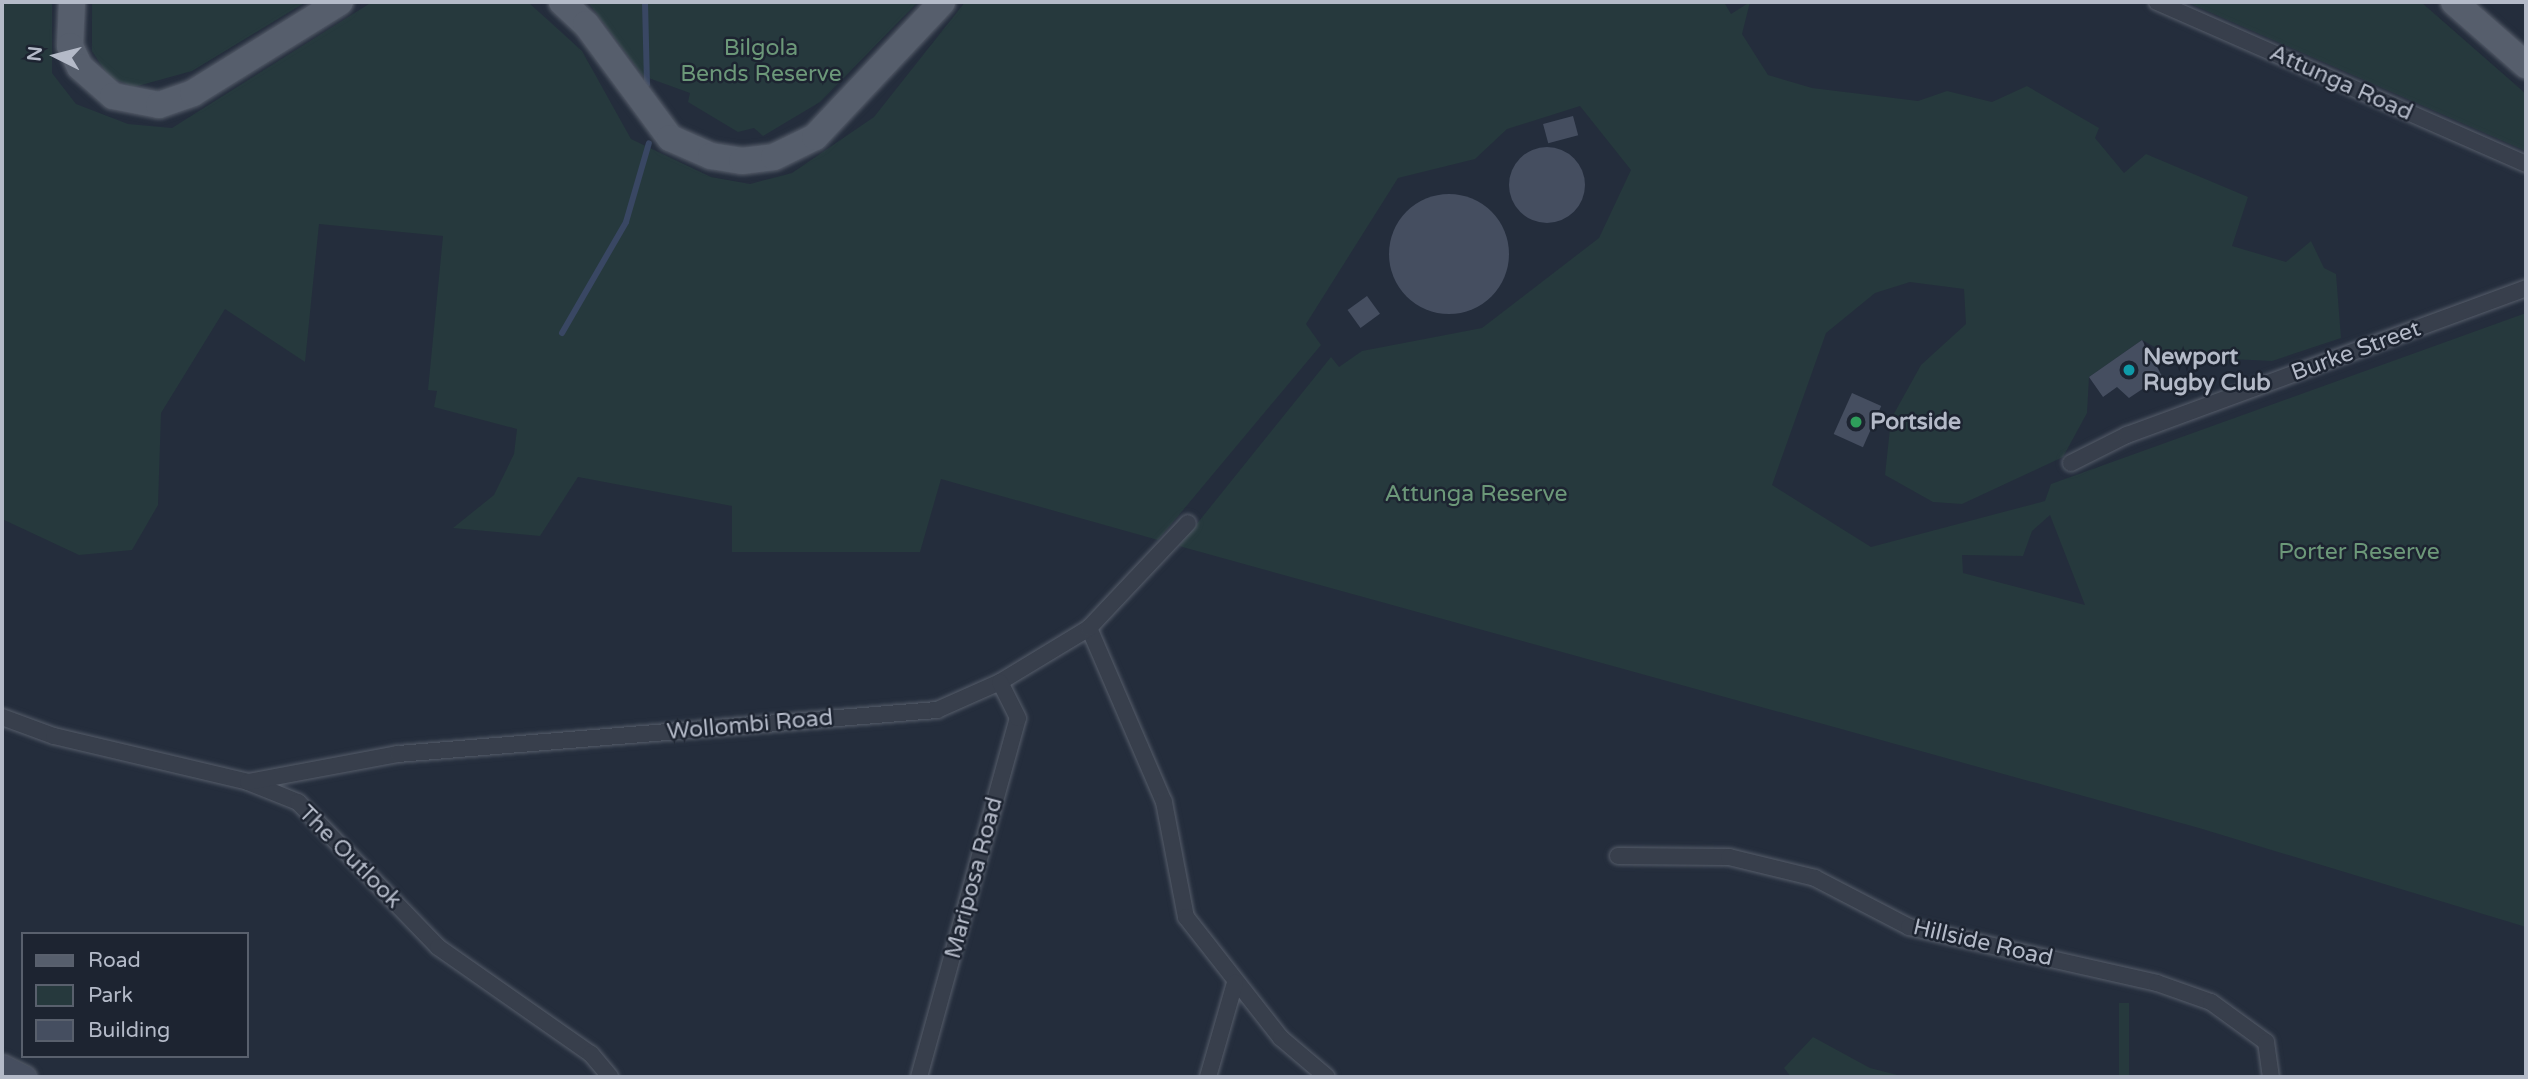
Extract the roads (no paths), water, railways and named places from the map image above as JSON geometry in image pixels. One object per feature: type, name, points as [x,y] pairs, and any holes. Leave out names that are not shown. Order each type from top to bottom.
[{"type":"main road","points":[[72,2],[70,46],[80,67],[113,96],[142,105],[193,93],[341,2]]},
{"type":"main road","points":[[562,2],[586,24],[670,138],[711,156],[742,160],[774,157],[815,137],[942,2]]},
{"type":"main road","points":[[2454,2],[2526,65]]},
{"type":"street","name":"Attunga Road","points":[[2157,2],[2526,164]]},
{"type":"street","name":"Burke Street","points":[[2071,463],[2127,435],[2526,288]]},
{"type":"street","name":"Wollombi Road","points":[[248,782],[398,754],[937,710],[1000,682],[1088,628],[1188,523]]},
{"type":"street","points":[[1088,628],[1164,802],[1186,917],[1235,983],[1281,1038],[1327,1077]]},
{"type":"street","name":"Mariposa Road","points":[[919,1077],[1018,718],[1000,682]]},
{"type":"street","name":"The Outlook","points":[[2,717],[54,736],[248,782],[298,802],[438,947],[591,1054],[610,1077]]},
{"type":"street","name":"Hillside Road","points":[[1618,856],[1729,857],[1815,878],[1909,927],[2157,983],[2211,1002],[2266,1042],[2271,1077]]},
{"type":"street","points":[[1208,1077],[1235,983]]},
{"type":"street","points":[[2,1066],[25,1077]]},
{"type":"waterway","points":[[645,2],[647,84]]},
{"type":"waterway","points":[[562,333],[626,222],[649,143]]},
{"type":"place","name":"Newport Rugby Club","points":[[2129,370]]},
{"type":"place","name":"Portside","points":[[1856,422]]},
{"type":"park label","name":"Bilgola Bends Reserve","points":[[761,61]]},
{"type":"park label","name":"Attunga Reserve","points":[[1476,494]]},
{"type":"park label","name":"Porter Reserve","points":[[2359,552]]}]
